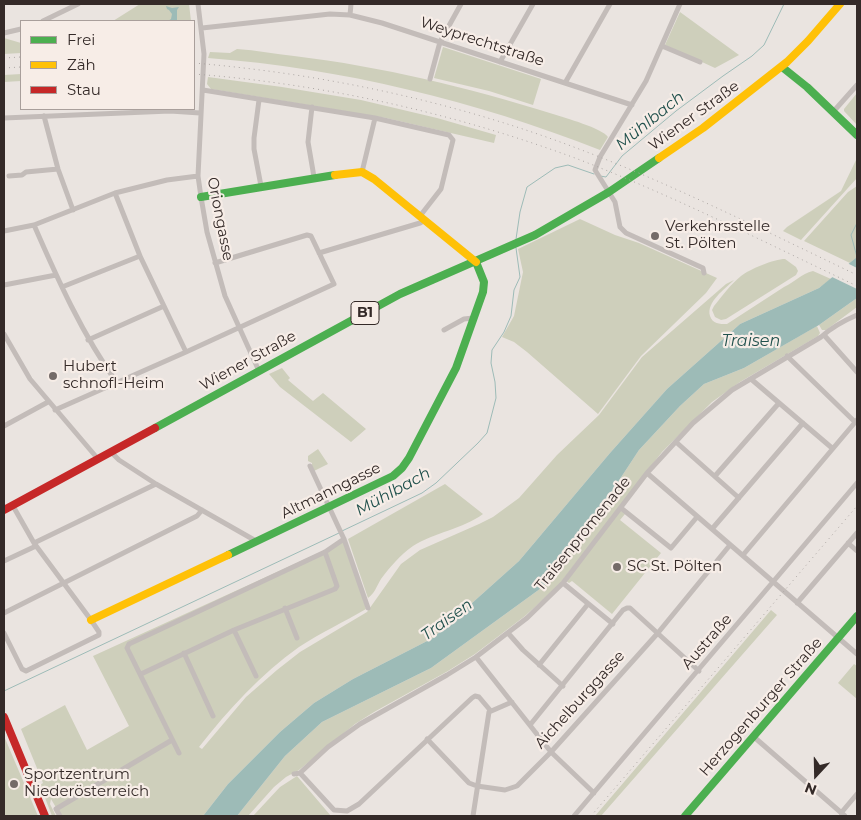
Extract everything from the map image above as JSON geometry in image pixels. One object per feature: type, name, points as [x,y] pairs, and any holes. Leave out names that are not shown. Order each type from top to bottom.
[{"type":"street","points":[[45,20],[78,4]]},
{"type":"street","name":"Oriongasse","points":[[198,4],[204,54],[198,176],[200,197],[207,232],[225,296],[259,371]]},
{"type":"street","points":[[350,15],[351,4]]},
{"type":"street","points":[[430,79],[440,42],[461,4]]},
{"type":"street","points":[[500,62],[534,4]]},
{"type":"street","points":[[565,83],[610,4]]},
{"type":"street","points":[[680,4],[646,81],[595,168],[599,178],[615,202],[620,227],[626,233],[702,268],[704,273]]},
{"type":"street","name":"Wiener Straße","points":[[4,510],[413,287],[552,226],[609,192],[680,145],[782,67],[803,48],[840,4]]},
{"type":"street","name":"Weyprechtstraße","points":[[202,28],[330,14],[350,15],[382,23],[632,105]]},
{"type":"street","points":[[4,33],[20,29]]},
{"type":"street","points":[[662,46],[700,62]]},
{"type":"street","points":[[782,67],[857,135]]},
{"type":"street","points":[[833,112],[857,85]]},
{"type":"street","points":[[203,90],[375,118],[449,135],[453,140],[441,189],[420,223],[318,252]]},
{"type":"street","points":[[259,100],[254,144],[261,186]]},
{"type":"street","points":[[312,107],[308,142],[314,177]]},
{"type":"street","points":[[4,118],[170,111],[200,113]]},
{"type":"street","points":[[44,116],[58,169],[73,210]]},
{"type":"street","points":[[362,172],[375,118]]},
{"type":"street","points":[[9,176],[22,176],[26,172],[58,169]]},
{"type":"street","points":[[200,197],[314,177],[362,172],[374,179],[475,261]]},
{"type":"street","points":[[4,231],[34,226],[115,193],[167,180],[198,176]]},
{"type":"street","points":[[115,193],[140,256],[186,352]]},
{"type":"street","points":[[34,226],[88,340],[117,383]]},
{"type":"street","points":[[55,410],[334,284],[311,236],[306,235],[215,263]]},
{"type":"street","points":[[62,287],[140,256]]},
{"type":"street","name":"Altmanngasse","points":[[91,620],[393,476],[406,463],[420,439],[456,368],[483,292],[484,282],[475,261]]},
{"type":"street","points":[[4,285],[56,275]]},
{"type":"street","points":[[88,340],[164,306]]},
{"type":"street","name":"Traisenpromenade","points":[[427,739],[359,804],[347,811],[334,810],[297,773],[360,724],[476,657],[540,607],[563,583],[647,474],[708,409],[732,390],[824,335],[843,321],[857,315]]},
{"type":"street","points":[[444,330],[464,319],[473,318]]},
{"type":"street","points":[[4,334],[30,379],[98,459]]},
{"type":"street","points":[[824,335],[857,372]]},
{"type":"street","points":[[743,555],[856,421],[787,356]]},
{"type":"street","points":[[751,379],[832,448]]},
{"type":"street","points":[[4,426],[48,402]]},
{"type":"street","points":[[714,476],[779,403]]},
{"type":"street","points":[[712,529],[803,423]]},
{"type":"street","points":[[676,442],[739,498]]},
{"type":"street","points":[[111,452],[119,460],[156,484],[256,542]]},
{"type":"street","points":[[310,466],[344,539],[368,608]]},
{"type":"street","points":[[647,474],[857,654]]},
{"type":"street","name":"Austraße","points":[[574,816],[857,483]]},
{"type":"street","points":[[4,561],[156,484]]},
{"type":"street","points":[[4,633],[22,669],[26,671],[97,636],[99,632],[35,544],[12,506]]},
{"type":"street","points":[[621,508],[671,548],[698,517]]},
{"type":"street","points":[[4,613],[197,516],[202,510]]},
{"type":"street","points":[[797,603],[857,533]]},
{"type":"street","points":[[179,753],[127,648],[129,644],[325,552],[344,539]]},
{"type":"street","points":[[848,543],[857,551]]},
{"type":"street","name":"Aichelburggasse","points":[[427,739],[469,783],[505,790],[514,788],[551,752],[657,634],[730,545]]},
{"type":"street","points":[[141,674],[234,630],[335,589],[337,586],[325,552]]},
{"type":"street","points":[[563,583],[612,624]]},
{"type":"street","points":[[539,665],[588,604]]},
{"type":"street","points":[[285,608],[297,638]]},
{"type":"street","points":[[530,725],[623,610],[630,608],[699,670]]},
{"type":"street","name":"Herzogenburger Straße","points":[[685,816],[857,616]]},
{"type":"street","points":[[234,630],[256,676]]},
{"type":"street","points":[[508,633],[562,686]]},
{"type":"street","points":[[184,653],[213,716]]},
{"type":"street","points":[[476,657],[551,752],[594,793]]},
{"type":"street","points":[[427,739],[475,696],[479,697],[490,710]]},
{"type":"street","points":[[473,816],[488,715],[490,710],[512,702]]},
{"type":"street","points":[[4,717],[45,816]]},
{"type":"street","points":[[754,737],[843,815],[857,794]]},
{"type":"street","points":[[60,816],[56,809],[172,740]]},
{"type":"green space","points":[[140,4],[189,4],[191,20],[115,20]]},
{"type":"green space","points":[[680,12],[739,55],[715,68],[665,45]]},
{"type":"green space","points":[[4,38],[20,43],[20,53],[4,54]]},
{"type":"green space","points":[[443,47],[541,79],[533,105],[489,91],[434,78]]},
{"type":"green space","points":[[237,49],[360,66],[425,79],[566,118],[599,130],[608,137],[600,150],[505,116],[407,89],[308,70],[208,58],[210,52],[230,53]]},
{"type":"green space","points":[[20,74],[20,81],[4,82],[4,75]]},
{"type":"green space","points":[[208,77],[361,100],[437,118],[496,135],[494,143],[386,118],[211,89],[207,84]]},
{"type":"green space","points":[[857,93],[857,125],[844,109]]},
{"type":"green space","points":[[857,158],[857,178],[801,240],[783,231],[841,191]]},
{"type":"green space","points":[[857,186],[857,257],[850,263],[804,241],[848,192]]},
{"type":"green space","points":[[580,219],[717,278],[706,293],[641,356],[598,414],[527,352],[514,342],[502,337],[514,316],[523,272],[518,249]]},
{"type":"green space","points":[[785,259],[796,267],[798,271],[796,275],[726,319],[721,320],[715,317],[712,310],[714,306],[741,276],[762,265]]},
{"type":"green space","points":[[813,271],[831,279],[819,288],[740,324],[667,389],[519,561],[433,638],[353,679],[314,703],[280,732],[228,784],[203,816],[61,816],[51,799],[50,804],[56,816],[52,816],[40,785],[43,783],[21,729],[65,705],[87,750],[129,726],[93,656],[325,550],[345,537],[366,609],[299,647],[271,669],[222,720],[199,747],[202,749],[246,697],[277,670],[300,652],[367,612],[401,564],[420,550],[493,517],[519,498],[557,455],[599,415],[642,357],[726,284],[734,280],[713,301],[710,311],[711,319],[719,324],[727,324],[801,276]]},
{"type":"green space","points":[[857,298],[857,307],[826,330],[822,330],[819,325]]},
{"type":"green space","points":[[817,326],[820,333],[818,336],[740,382],[712,402],[662,452],[559,585],[525,616],[475,654],[355,724],[299,770],[286,777],[274,787],[248,816],[237,816],[285,756],[322,722],[431,668],[544,586],[597,514],[639,450],[680,406],[704,384],[744,368]]},
{"type":"green space","points":[[282,368],[290,378],[288,380],[313,401],[323,393],[366,429],[351,442],[280,387],[269,374]]},
{"type":"green space","points":[[318,449],[328,464],[314,471],[312,463],[308,461],[308,456]]},
{"type":"green space","points":[[445,484],[483,514],[467,523],[430,537],[413,546],[392,566],[368,598],[348,539]]},
{"type":"green space","name":"SC St. Pölten","points":[[620,510],[625,514],[620,520],[661,553],[612,614],[572,581],[569,583],[566,581]]},
{"type":"green space","points":[[771,610],[777,615],[601,816],[595,816]]},
{"type":"green space","points":[[854,664],[857,666],[857,699],[838,683]]},
{"type":"green space","name":"Sportzentrum Niederösterreich","points":[[4,736],[38,816],[4,816]]},
{"type":"green space","points":[[297,776],[331,816],[253,816],[280,787]]},
{"type":"water","points":[[166,6],[172,8],[179,7],[177,10],[177,20],[170,20],[172,14]]},
{"type":"water","name":"Traisen","points":[[857,257],[857,298],[819,325],[744,368],[704,384],[680,406],[639,450],[597,514],[544,586],[431,668],[322,722],[285,756],[237,816],[203,816],[228,784],[280,732],[314,703],[353,679],[433,638],[519,561],[667,389],[740,324],[819,288]]},
{"type":"pier","points":[[847,263],[857,268],[857,289],[830,276]]},
{"type":"waterway","name":"Mühlbach","points":[[600,176],[606,177],[622,156],[676,111],[752,56],[764,45],[784,4]]},
{"type":"waterway","name":"Mühlbach","points":[[516,239],[520,212],[527,187],[555,168],[568,165],[594,174]]},
{"type":"waterway","points":[[857,223],[851,235],[857,257]]},
{"type":"waterway","name":"Mühlbach","points":[[342,531],[422,493],[436,483],[487,433],[496,398],[491,363],[492,350],[504,332],[511,316],[514,290],[520,277],[516,248]]},
{"type":"waterway","name":"Mühlbach","points":[[4,691],[339,533]]},
{"type":"railway","points":[[4,58],[20,57]]},
{"type":"railway","points":[[195,63],[292,74],[390,92],[485,117],[533,132],[650,178],[857,275]]},
{"type":"railway","points":[[4,68],[20,67]]},
{"type":"railway","points":[[195,74],[291,85],[340,93],[435,114],[529,142],[647,187],[857,286]]},
{"type":"railway","points":[[591,816],[857,506]]},
{"type":"traffic: fast","points":[[782,67],[807,87],[857,135]]},
{"type":"traffic: fast","points":[[155,428],[400,294],[535,235],[609,192],[659,158]]},
{"type":"traffic: fast","points":[[201,197],[335,175]]},
{"type":"traffic: fast","points":[[228,555],[393,476],[402,468],[456,368],[483,292],[484,282],[476,262]]},
{"type":"traffic: fast","points":[[685,816],[857,616]]},
{"type":"traffic: slow","points":[[659,158],[703,128],[787,62],[840,4]]},
{"type":"traffic: slow","points":[[335,175],[362,172],[374,179],[476,262]]},
{"type":"traffic: slow","points":[[91,620],[228,555]]},
{"type":"traffic: jam","points":[[4,510],[155,428]]},
{"type":"traffic: jam","points":[[4,717],[45,816]]},
{"type":"place","name":"Verkehrsstelle St. Pölten","points":[[655,236]]},
{"type":"place","name":"Hubert schnofl-Heim","points":[[53,376]]},
{"type":"place","name":"SC St. Pölten","points":[[617,567]]},
{"type":"place","name":"Sportzentrum Niederösterreich","points":[[14,784]]}]
